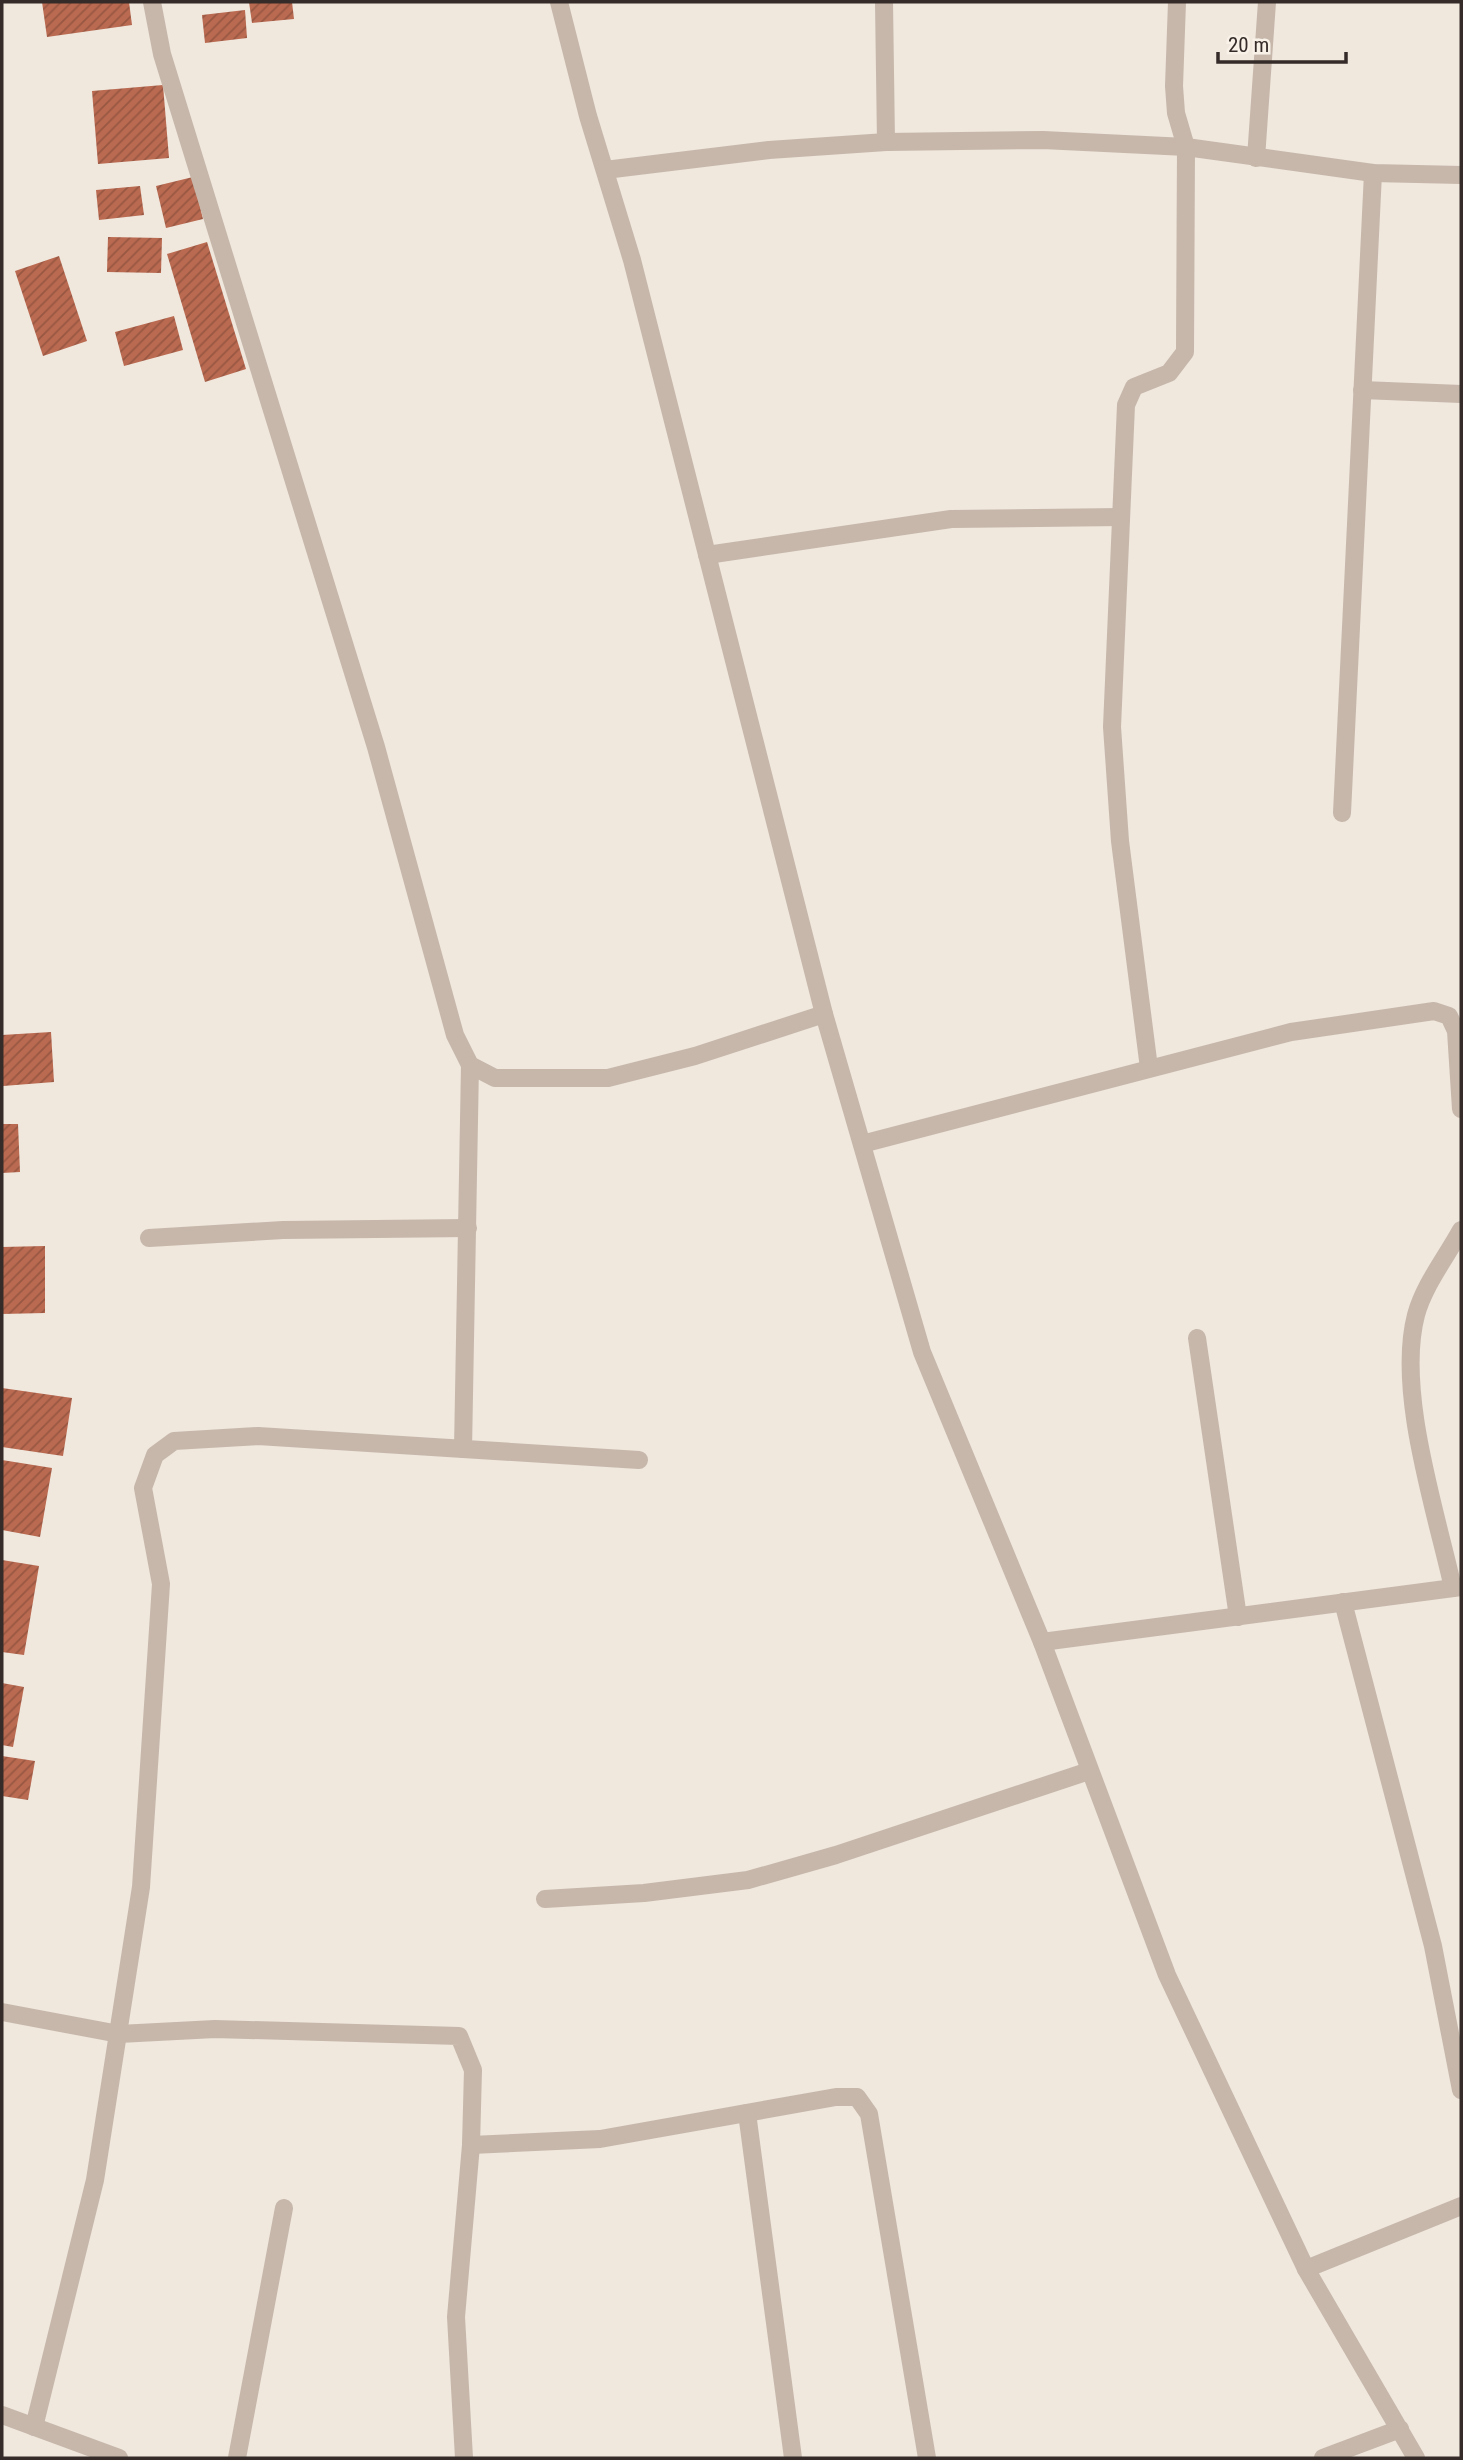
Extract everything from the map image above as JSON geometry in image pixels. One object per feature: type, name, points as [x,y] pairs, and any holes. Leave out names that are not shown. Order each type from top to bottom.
[{"type":"street","points":[[152,2],[162,54],[376,747],[455,1035],[470,1065],[463,1449]]},
{"type":"street","points":[[559,2],[604,170],[632,260],[824,1014],[922,1352],[1042,1642],[1167,1975],[1306,2269],[1416,2458]]},
{"type":"street","points":[[884,2],[886,142]]},
{"type":"street","points":[[1149,1069],[1120,841],[1112,727],[1129,394],[1135,387],[1169,373],[1185,352],[1186,148],[1176,113],[1174,86],[1177,2]]},
{"type":"street","points":[[1256,158],[1267,2]]},
{"type":"street","points":[[604,170],[769,150],[886,142],[1043,141],[1186,148],[1373,173],[1461,175]]},
{"type":"street","points":[[1342,813],[1373,173]]},
{"type":"street","points":[[1362,390],[1461,394]]},
{"type":"street","points":[[707,555],[951,519],[1121,517]]},
{"type":"street","points":[[862,1144],[1291,1032],[1442,1012],[1453,1022],[1456,1031],[1461,1109]]},
{"type":"street","points":[[470,1065],[495,1078],[608,1078],[695,1056],[824,1014]]},
{"type":"street","points":[[149,1238],[283,1230],[468,1228]]},
{"type":"street","points":[[1042,1642],[1457,1588],[1418,1428],[1412,1390],[1411,1345],[1416,1313],[1461,1230]]},
{"type":"street","points":[[1197,1338],[1238,1616]]},
{"type":"street","points":[[34,2427],[95,2180],[141,1887],[161,1584],[143,1488],[155,1455],[174,1441],[258,1436],[639,1460]]},
{"type":"street","points":[[1343,1602],[1433,1946],[1461,2090]]},
{"type":"street","points":[[545,1899],[644,1893],[748,1880],[836,1855],[1089,1771]]},
{"type":"street","points":[[2,2012],[119,2034],[215,2029],[459,2036],[473,2070],[471,2145],[456,2317],[464,2458]]},
{"type":"street","points":[[471,2145],[600,2139],[836,2097],[857,2097],[869,2114],[927,2458]]},
{"type":"street","points":[[747,2113],[793,2458]]},
{"type":"street","points":[[1306,2269],[1461,2206]]},
{"type":"street","points":[[237,2458],[284,2208]]},
{"type":"street","points":[[2,2416],[119,2458]]},
{"type":"street","points":[[1323,2458],[1400,2428]]},
{"type":"building","points":[[42,2],[129,2],[132,25],[47,37]]},
{"type":"building","points":[[249,2],[292,2],[294,19],[252,23]]},
{"type":"building","points":[[245,10],[247,38],[205,43],[202,15]]},
{"type":"building","points":[[163,85],[169,158],[98,164],[92,91]]},
{"type":"building","points":[[193,177],[203,219],[166,228],[156,186]]},
{"type":"building","points":[[140,186],[144,215],[99,220],[96,190]]},
{"type":"building","points":[[108,237],[162,238],[161,273],[107,272]]},
{"type":"building","points":[[207,242],[246,369],[205,382],[167,254]]},
{"type":"building","points":[[59,256],[87,341],[43,356],[15,271]]},
{"type":"building","points":[[174,316],[183,350],[124,366],[115,332]]},
{"type":"building","points":[[51,1032],[54,1082],[3,1086],[2,1035]]},
{"type":"building","points":[[2,1124],[18,1124],[20,1172],[2,1173]]},
{"type":"building","points":[[45,1246],[45,1313],[2,1314],[2,1247]]},
{"type":"building","points":[[2,1388],[72,1398],[63,1456],[2,1447]]},
{"type":"building","points":[[2,1460],[52,1468],[40,1537],[2,1530]]},
{"type":"building","points":[[2,1560],[39,1566],[24,1655],[2,1652]]},
{"type":"building","points":[[2,1683],[24,1687],[13,1747],[2,1745]]},
{"type":"building","points":[[2,1756],[35,1761],[28,1800],[2,1796]]}]
